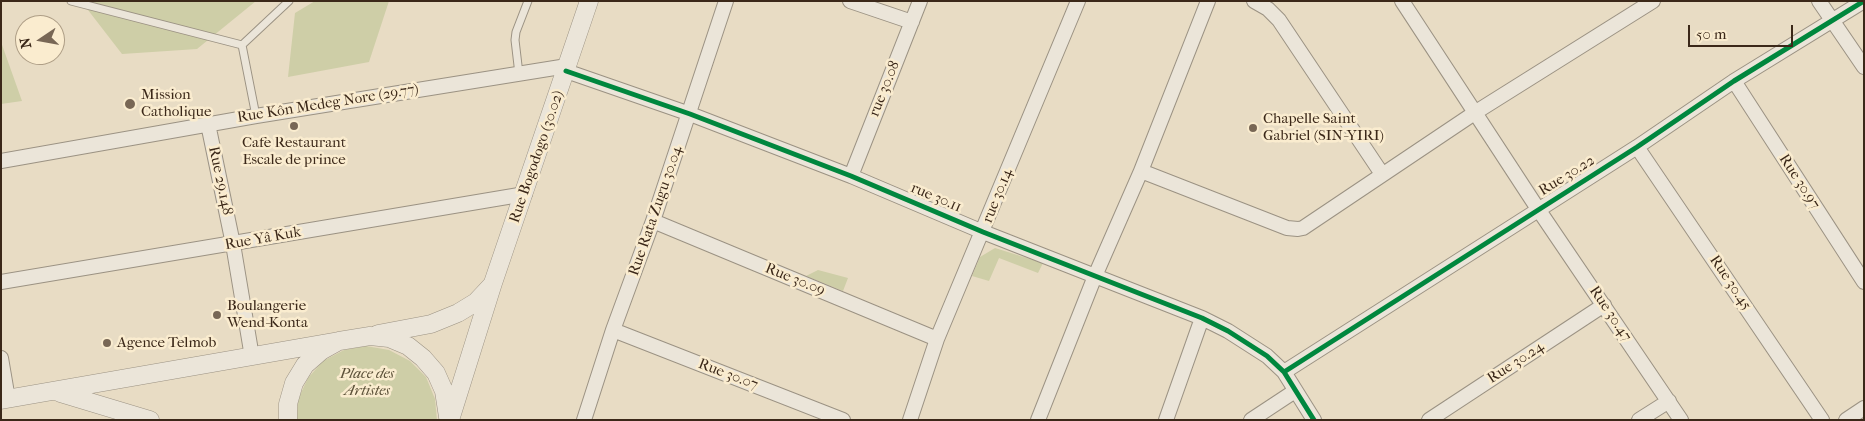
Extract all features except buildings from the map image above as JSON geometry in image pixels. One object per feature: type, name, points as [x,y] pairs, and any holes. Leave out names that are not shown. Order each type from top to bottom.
[{"type":"street","name":"Rue Bogodogo (30.02)","points":[[449,420],[493,283],[525,194],[589,1]]},
{"type":"street","name":"Rue Rata Zugu 30.04","points":[[584,420],[613,330],[690,114],[726,1]]},
{"type":"street","points":[[850,1],[912,22]]},
{"type":"street","name":"rue 30.08","points":[[851,176],[920,1]]},
{"type":"street","name":"rue 30.14","points":[[910,420],[937,339],[1078,1]]},
{"type":"street","points":[[1038,420],[1208,1]]},
{"type":"street","points":[[1254,1],[1268,9],[1278,20],[1382,174]]},
{"type":"street","name":"Rue 30.47","points":[[1402,1],[1538,209],[1681,420]]},
{"type":"street","points":[[1141,170],[1292,230],[1303,228],[1476,112],[1653,1]]},
{"type":"street","points":[[1819,1],[1864,67]]},
{"type":"street","name":"Rue 30.22","points":[[1284,372],[1637,147],[1734,81],[1864,2]]},
{"type":"street","name":"Rue Kôn Medeg Nore (29.77)","points":[[1,161],[256,116],[566,68]]},
{"type":"street","name":"rue 30.11","points":[[566,68],[851,176],[983,232],[1202,318],[1228,331],[1267,356],[1284,372]]},
{"type":"street","name":"Rue 30.97","points":[[1734,81],[1864,282]]},
{"type":"street","name":"Rue 29.148","points":[[208,124],[233,244],[252,357]]},
{"type":"street","name":"Rue 30.45","points":[[1637,147],[1822,420]]},
{"type":"street","name":"Rue Yâ Kuk","points":[[1,282],[525,194]]},
{"type":"street","name":"Rue 30.09","points":[[653,221],[937,339]]},
{"type":"street","points":[[1,358],[4,400],[431,324],[458,313],[476,302],[493,283]]},
{"type":"street","name":"Rue 30.24","points":[[1429,420],[1604,305]]},
{"type":"street","points":[[1166,420],[1202,318]]},
{"type":"street","name":"Rue 30.07","points":[[613,330],[844,420]]},
{"type":"street","points":[[370,336],[389,338],[408,346],[424,358],[436,373],[444,391],[449,420]]},
{"type":"street","points":[[288,420],[288,404],[294,384],[306,365],[321,351],[340,341]]},
{"type":"street","points":[[1284,372],[1314,420]]},
{"type":"street","points":[[1250,420],[1295,391]]},
{"type":"street","points":[[55,392],[88,400],[150,420]]},
{"type":"street","points":[[1639,420],[1669,401]]},
{"type":"street","points":[[1846,420],[1864,408]]},
{"type":"lane","points":[[71,1],[242,45]]},
{"type":"lane","points":[[242,45],[289,1]]},
{"type":"lane","points":[[519,74],[515,40],[516,32],[528,1]]},
{"type":"lane","points":[[242,45],[256,116]]},
{"type":"green space","points":[[81,1],[256,1],[197,49],[122,54]]},
{"type":"green space","points":[[315,1],[389,1],[369,62],[288,77],[295,13]]},
{"type":"green space","points":[[1,42],[22,101],[1,104]]},
{"type":"green space","points":[[995,248],[1043,263],[1038,273],[999,258],[989,281],[972,276],[980,257]]},
{"type":"green space","points":[[818,270],[848,278],[843,291],[806,276]]},
{"type":"green space","name":"Place des Artistes","points":[[366,346],[389,350],[410,361],[426,377],[435,399],[437,420],[297,420],[298,399],[308,378],[323,361],[344,350]]},
{"type":"cycle path","points":[[1284,372],[1637,147],[1734,81],[1864,1]]},
{"type":"cycle path","points":[[566,71],[690,114],[851,176],[983,232],[1202,318],[1228,331],[1267,356],[1284,372],[1314,420]]},
{"type":"place","name":"Mission Catholique","points":[[130,104]]},
{"type":"place","name":"Cafe Restaurant Escale de prince","points":[[294,126]]},
{"type":"place","name":"Chapelle Saint Gabriel (SIN-YIRI)","points":[[1253,128]]},
{"type":"place","name":"Boulangerie Wend-Konta","points":[[217,315]]},
{"type":"place","name":"Agence Telmob","points":[[107,343]]}]
